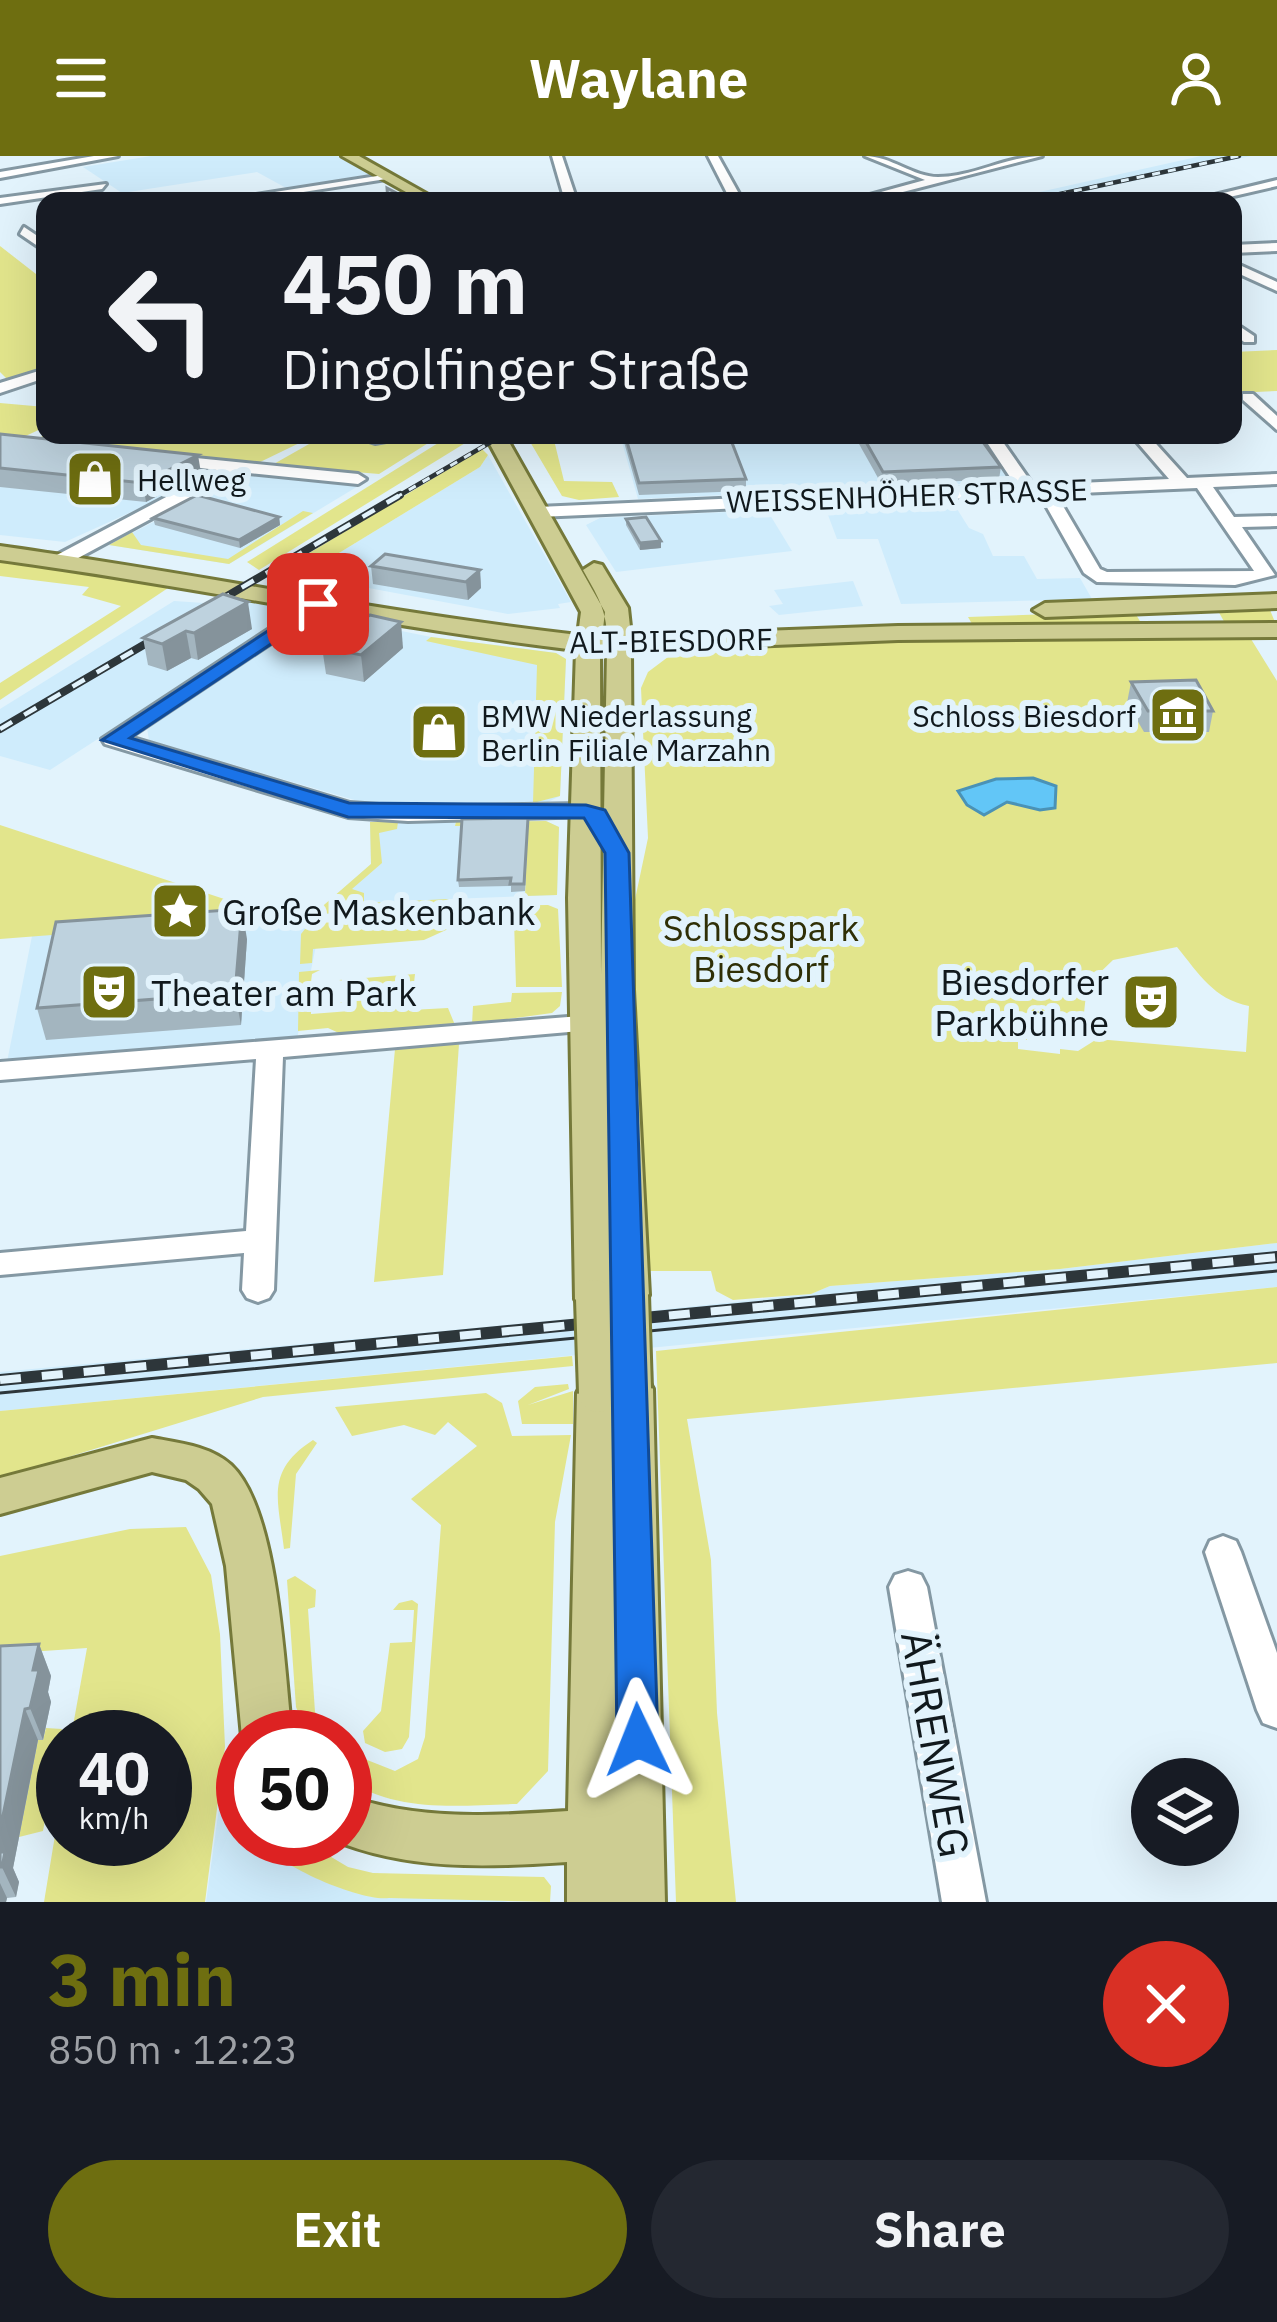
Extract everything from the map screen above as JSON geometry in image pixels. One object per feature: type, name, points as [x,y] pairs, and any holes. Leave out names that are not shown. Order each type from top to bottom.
[{"type":"main road","points":[[350,156],[415,192]]},
{"type":"main road","points":[[501,444],[547,511]]},
{"type":"main road","points":[[517,444],[605,637],[617,853],[602,1022]]},
{"type":"main road","name":"ALT-BIESDORF","points":[[0,542],[459,629],[605,637],[1277,630]]},
{"type":"main road","name":"ALT-BIESDORF","points":[[0,553],[68,556],[605,637],[950,614],[1277,601]]},
{"type":"main road","points":[[592,1902],[615,1835],[640,1786],[631,1559],[615,1391],[602,1022],[586,812],[605,637]]},
{"type":"main road","points":[[586,812],[596,815],[617,853]]},
{"type":"main road","points":[[0,1496],[152,1455],[197,1466],[214,1476],[232,1497],[244,1543],[264,1710]]},
{"type":"main road","points":[[0,1516],[154,1472],[197,1466]]},
{"type":"main road","points":[[372,1831],[409,1839],[615,1835]]},
{"type":"main road","points":[[615,1835],[639,1902]]},
{"type":"street","points":[[26,156],[45,167]]},
{"type":"street","points":[[0,175],[113,156]]},
{"type":"street","points":[[557,156],[568,192]]},
{"type":"street","points":[[712,156],[732,192]]},
{"type":"street","points":[[870,156],[934,180]]},
{"type":"street","points":[[888,192],[1037,156]]},
{"type":"street","points":[[66,164],[103,187],[66,192]]},
{"type":"street","points":[[0,186],[84,174]]},
{"type":"street","points":[[282,192],[386,176]]},
{"type":"street","points":[[1236,192],[1277,182]]},
{"type":"street","points":[[1240,191],[1277,201]]},
{"type":"street","points":[[0,201],[36,196]]},
{"type":"street","points":[[1242,249],[1277,247]]},
{"type":"street","points":[[1242,270],[1277,287]]},
{"type":"street","points":[[1242,333],[1249,339]]},
{"type":"street","points":[[0,388],[36,376]]},
{"type":"street","points":[[1248,398],[1277,424]]},
{"type":"street","points":[[998,444],[1036,489],[1094,573],[1113,581],[1266,574],[1233,522],[1149,444]]},
{"type":"street","points":[[143,458],[358,479]]},
{"type":"street","points":[[68,556],[235,467]]},
{"type":"street","name":"WEISSENHÖHER STRASSE","points":[[547,511],[1277,479]]},
{"type":"street","points":[[1233,522],[1277,521]]},
{"type":"street","points":[[318,604],[113,740],[348,810],[394,814],[586,812]]},
{"type":"street","points":[[0,1071],[602,1022]]},
{"type":"street","points":[[258,1290],[270,1048]]},
{"type":"street","points":[[0,1264],[260,1241]]},
{"type":"street","points":[[1223,1552],[1277,1710]]},
{"type":"street","name":"ÄHRENWEG","points":[[908,1587],[964,1902]]},
{"type":"shaded area","points":[[151,156],[337,156],[372,176],[288,189],[257,172],[120,192],[83,167]]},
{"type":"shaded area","points":[[1201,156],[1251,156],[1081,192],[1039,192]]},
{"type":"shaded area","points":[[623,444],[984,444],[1011,482],[638,499]]},
{"type":"shaded area","points":[[0,448],[210,469],[151,503],[65,542],[0,535]]},
{"type":"shaded area","points":[[488,455],[571,602],[558,604],[560,608],[508,614],[288,573],[316,567],[480,467]]},
{"type":"shaded area","points":[[248,473],[360,485],[229,564],[109,545]]},
{"type":"shaded area","points":[[952,501],[969,528],[983,534],[993,556],[1024,556],[1037,579],[1080,578],[1092,599],[901,604],[878,539],[837,539],[825,507]]},
{"type":"shaded area","points":[[767,510],[792,551],[616,572],[586,525],[600,518]]},
{"type":"shaded area","points":[[853,581],[863,606],[779,615],[769,606],[783,604],[774,590]]},
{"type":"shaded area","points":[[234,596],[291,606],[295,611],[50,770],[0,756],[0,709],[174,601],[219,604]]},
{"type":"shaded area","name":"BMW Niederlassung Berlin Filiale Marzahn","points":[[328,616],[431,637],[556,653],[566,659],[560,796],[546,803],[387,805],[358,801],[149,740],[147,728],[311,618]]},
{"type":"shaded area","points":[[546,821],[559,827],[557,895],[449,899],[426,906],[313,915],[371,864],[370,822]]},
{"type":"shaded area","points":[[300,916],[321,921],[297,1039],[7,1062],[32,936]]},
{"type":"shaded area","points":[[1277,1243],[1277,1287],[0,1411],[0,1372],[571,1319],[811,1294],[830,1286],[1060,1269]]},
{"type":"shaded area","points":[[216,1830],[216,1866],[329,1866],[508,1902],[206,1902]]},
{"type":"green space","points":[[0,246],[36,274],[36,370],[7,379],[0,372]]},
{"type":"green space","points":[[1277,350],[1277,391],[1242,393],[1242,352]]},
{"type":"green space","points":[[0,403],[36,406],[36,431],[17,440],[0,438]]},
{"type":"green space","points":[[61,444],[297,444],[256,464]]},
{"type":"green space","points":[[309,444],[427,444],[379,474],[272,465]]},
{"type":"green space","points":[[437,444],[464,444],[259,570],[247,562]]},
{"type":"green space","points":[[531,444],[555,444],[564,481],[612,482],[619,497],[579,500],[562,496]]},
{"type":"green space","points":[[482,449],[488,455],[480,467],[316,567],[295,573],[281,570]]},
{"type":"green space","points":[[303,511],[313,513],[229,564],[109,545],[132,532],[141,545],[228,559]]},
{"type":"green space","points":[[0,558],[177,582],[0,700],[0,683],[121,606],[82,595],[89,587],[0,576]]},
{"type":"green space","points":[[1270,606],[1277,608],[1270,610],[1277,627],[1226,625],[1217,609],[1135,613],[1143,626],[975,629],[968,617]]},
{"type":"green space","points":[[431,637],[556,653],[566,659],[560,796],[533,803],[537,665],[426,641]]},
{"type":"green space","name":"Schlosspark Biesdorf","points":[[1251,639],[1277,681],[1277,1243],[1060,1269],[830,1286],[811,1294],[733,1300],[716,1291],[711,1271],[647,1271],[633,909],[648,838],[641,688],[648,672],[672,654],[850,642]],"holes":[[[1177,947],[1217,991],[1249,1006],[1246,1052],[1097,1039],[1078,1051],[1060,1049],[1060,1054],[1018,1049],[1018,1040],[1027,1040],[1027,1035],[1059,1038],[1065,1026],[1084,1013],[1087,985],[1113,960]]]},
{"type":"green space","points":[[546,821],[559,827],[557,895],[525,896],[528,825],[455,826],[456,822]]},
{"type":"green space","points":[[370,822],[398,822],[397,829],[379,833],[382,863],[352,889],[364,893],[364,903],[449,899],[426,906],[0,939],[0,825],[270,914],[317,911],[371,864]]},
{"type":"green space","points":[[548,905],[558,909],[562,987],[516,987],[514,920],[457,925],[424,940],[313,949],[312,963],[300,964],[301,934],[309,924],[460,912],[477,906]]},
{"type":"green space","points":[[320,970],[312,974],[311,982],[321,985],[311,987],[311,1002],[321,1002],[311,1006],[311,1014],[350,1011],[349,1003],[340,1003],[350,999],[350,983],[339,980],[415,974],[411,1010],[448,1008],[455,1025],[341,1034],[328,1028],[298,1031],[299,972]]},
{"type":"green space","points":[[562,992],[560,1006],[552,1013],[472,1024],[473,1006],[511,1002],[512,993]]},
{"type":"green space","points":[[459,1044],[443,1275],[374,1282],[395,1049]]},
{"type":"green space","points":[[1277,1287],[1277,1363],[687,1419],[711,1560],[717,1713],[736,1902],[676,1902],[656,1351]]},
{"type":"green space","points":[[572,1356],[573,1366],[263,1397],[0,1478],[0,1411]]},
{"type":"green space","points":[[568,1384],[569,1389],[528,1405],[573,1391],[573,1424],[522,1424],[518,1401],[535,1387]]},
{"type":"green space","points":[[486,1393],[502,1403],[512,1436],[571,1435],[555,1522],[548,1771],[517,1804],[450,1806],[406,1802],[372,1792],[372,1762],[395,1771],[418,1759],[425,1737],[441,1525],[411,1499],[477,1446],[448,1422],[435,1435],[404,1425],[352,1436],[335,1407]]},
{"type":"green space","points":[[313,1440],[317,1443],[296,1474],[290,1548],[284,1549],[278,1501],[281,1475],[287,1463]]},
{"type":"green space","points":[[186,1527],[211,1575],[223,1710],[216,1710],[216,1817],[205,1902],[44,1902],[50,1866],[192,1866],[192,1710],[76,1710],[87,1648],[0,1654],[0,1556],[130,1529]]},
{"type":"green space","points":[[295,1576],[316,1590],[315,1607],[308,1609],[315,1710],[296,1707],[287,1580]]},
{"type":"green space","points":[[412,1600],[418,1604],[409,1737],[402,1749],[385,1752],[372,1746],[372,1721],[381,1711],[390,1643],[412,1642],[414,1610],[393,1610]]},
{"type":"green space","points":[[36,1750],[36,1833],[19,1837]]},
{"type":"green space","points":[[293,1866],[544,1877],[551,1886],[550,1902],[376,1898]]},
{"type":"water","points":[[1033,778],[1056,786],[1055,808],[1040,810],[1007,802],[984,815],[967,805],[958,791],[996,779]]},
{"type":"building","points":[[0,434],[36,438],[36,444],[94,444],[198,455],[143,483],[0,468]]},
{"type":"building","points":[[628,444],[732,444],[746,479],[639,483]]},
{"type":"building","points":[[867,444],[984,444],[1001,467],[883,472]]},
{"type":"building","points":[[197,495],[279,517],[239,540],[153,518]]},
{"type":"building","points":[[646,517],[661,541],[640,543],[626,519]]},
{"type":"building","points":[[385,554],[480,570],[466,582],[371,566]]},
{"type":"building","points":[[223,594],[248,602],[194,633],[186,631],[162,644],[143,638]]},
{"type":"building","points":[[370,615],[401,622],[361,655],[322,647]]},
{"type":"building","points":[[1196,680],[1213,711],[1148,711],[1131,682]]},
{"type":"building","points":[[528,818],[524,884],[510,884],[511,878],[458,880],[462,819]]},
{"type":"building","points":[[242,909],[235,993],[37,1008],[56,922]]},
{"type":"building","points":[[39,1644],[33,1670],[39,1670],[30,1708],[25,1709],[0,1830],[0,1646]]},
{"type":"tram line","points":[[0,1393],[1277,1271]]},
{"type":"railway","points":[[1069,192],[1239,156]]},
{"type":"railway","points":[[395,498],[488,444]]},
{"type":"railway","points":[[0,729],[400,495]]},
{"type":"railway","points":[[0,1380],[1277,1257]]},
{"type":"place","name":"Hellweg","points":[[95,479]]},
{"type":"place","name":"Schloss Biesdorf","points":[[1178,715]]},
{"type":"place","name":"BMW Niederlassung Berlin Filiale Marzahn","points":[[439,732]]},
{"type":"place","name":"Große Maskenbank","points":[[180,911]]},
{"type":"place","name":"Theater am Park","points":[[109,992]]},
{"type":"place","name":"Biesdorfer Parkbühne","points":[[1151,1002]]},
{"type":"route","points":[[318,604],[113,740],[348,810],[379,814],[586,812],[596,815],[617,853],[638,1740]]}]
